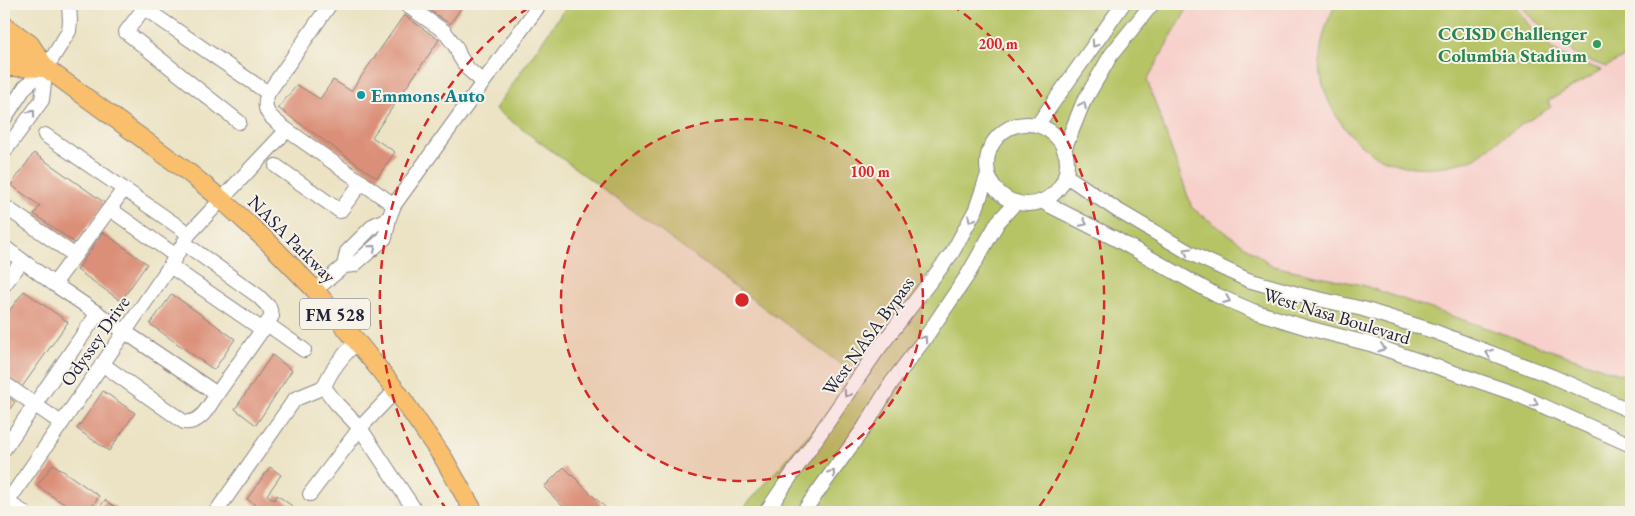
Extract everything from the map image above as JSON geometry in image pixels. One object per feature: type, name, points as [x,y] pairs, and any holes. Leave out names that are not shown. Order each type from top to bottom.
[{"type":"main road","name":"NASA Parkway","points":[[4,25],[30,44],[46,68]]},
{"type":"main road","name":"NASA Parkway","points":[[4,42],[46,68],[158,149],[221,199],[269,243],[315,290],[396,390],[444,459],[471,511]]},
{"type":"main road","points":[[4,62],[10,67],[46,68]]},
{"type":"street","points":[[4,119],[25,87],[46,68],[69,30],[69,4]]},
{"type":"street","points":[[330,4],[268,94],[264,102],[266,110],[271,118],[287,130],[394,205]]},
{"type":"street","points":[[405,4],[444,31],[456,47],[468,69],[483,82]]},
{"type":"street","points":[[315,290],[344,266],[347,252],[374,225],[389,218],[394,205],[540,4]]},
{"type":"street","points":[[988,174],[994,186],[1004,196],[1016,202],[1029,204],[1041,201],[1052,195],[1060,186],[1065,175],[1067,162],[1064,150],[1058,139],[1049,130],[1038,124],[1123,4]]},
{"type":"street","points":[[1064,150],[1082,104],[1111,55],[1152,4]]},
{"type":"street","points":[[239,122],[126,32],[146,6],[268,94]]},
{"type":"street","points":[[4,152],[42,100],[46,68]]},
{"type":"street","name":"West NASA Bypass","points":[[766,512],[867,366],[952,253],[976,208],[988,174],[987,160],[991,147],[998,136],[1010,128],[1023,124],[1038,124]]},
{"type":"street","name":"Odyssey Drive","points":[[6,504],[173,261],[186,239],[221,199],[287,130]]},
{"type":"street","points":[[44,135],[124,190],[258,296],[269,307],[272,316],[202,416],[196,420],[184,422],[102,364]]},
{"type":"street","points":[[276,166],[340,211],[362,182]]},
{"type":"street","name":"West Nasa Boulevard","points":[[1065,175],[1117,210],[1190,253],[1248,280],[1301,295],[1363,309],[1432,331],[1551,376],[1631,411]]},
{"type":"street","points":[[54,284],[124,190]]},
{"type":"street","name":"West Nasa Boulevard","points":[[1041,201],[1114,238],[1216,295],[1253,311],[1370,344],[1507,391],[1631,445]]},
{"type":"street","points":[[803,512],[864,428],[892,382],[923,342],[967,276],[998,222],[1016,202]]},
{"type":"street","points":[[4,206],[74,255]]},
{"type":"street","points":[[110,209],[173,261],[265,327],[304,350]]},
{"type":"street","points":[[4,247],[54,284],[217,394]]},
{"type":"street","points":[[4,285],[22,261]]},
{"type":"street","points":[[4,449],[98,313]]},
{"type":"street","points":[[216,512],[295,399],[324,387],[328,376],[358,341]]},
{"type":"street","points":[[4,383],[61,423]]},
{"type":"street","points":[[324,387],[336,403],[360,428],[416,512]]},
{"type":"street","points":[[310,494],[360,428],[396,390]]},
{"type":"street","points":[[6,504],[23,512]]},
{"type":"shaded area","points":[[1190,4],[1631,4],[1631,378],[1362,285],[1273,266],[1192,208],[1147,80]]},
{"type":"green space","points":[[568,4],[1190,4],[1147,80],[1192,208],[1273,266],[1362,285],[1631,378],[1631,512],[740,512],[859,378],[495,109]]},
{"type":"green space","points":[[1336,4],[1515,4],[1531,28],[1545,43],[1569,59],[1602,70],[1548,101],[1551,107],[1509,133],[1479,156],[1450,165],[1430,167],[1410,167],[1397,164],[1381,158],[1353,137],[1332,108],[1325,92],[1320,58],[1325,30]]},
{"type":"green space","name":"CCISD Challenger Columbia Stadium","points":[[1522,4],[1631,4],[1631,53],[1606,67],[1577,56],[1526,13]]},
{"type":"building","points":[[421,4],[464,4],[450,24]]},
{"type":"building","name":"Emmons Auto","points":[[404,15],[439,40],[372,137],[395,152],[377,178],[278,108],[297,85],[320,99],[333,80],[351,91]]},
{"type":"building","points":[[34,153],[105,203],[75,243],[34,214],[40,206],[11,185]]},
{"type":"building","points":[[103,232],[147,264],[121,301],[77,270]]},
{"type":"building","points":[[24,291],[68,322],[22,387],[4,373],[4,318]]},
{"type":"building","points":[[172,294],[235,339],[214,370],[150,324]]},
{"type":"building","points":[[272,355],[292,370],[256,425],[235,409]]},
{"type":"building","points":[[103,391],[135,413],[109,451],[77,429]]},
{"type":"building","points":[[4,394],[15,402],[4,417]]},
{"type":"building","points":[[53,464],[99,496],[88,512],[76,512],[37,486]]},
{"type":"building","points":[[270,467],[281,475],[267,495],[274,500],[277,495],[292,506],[288,512],[265,512],[247,499]]},
{"type":"building","points":[[564,467],[610,512],[568,512],[544,487]]},
{"type":"building","points":[[105,500],[123,512],[96,512]]},
{"type":"place","name":"CCISD Challenger Columbia Stadium","points":[[1597,44]]},
{"type":"place","name":"Emmons Auto","points":[[361,95]]}]
